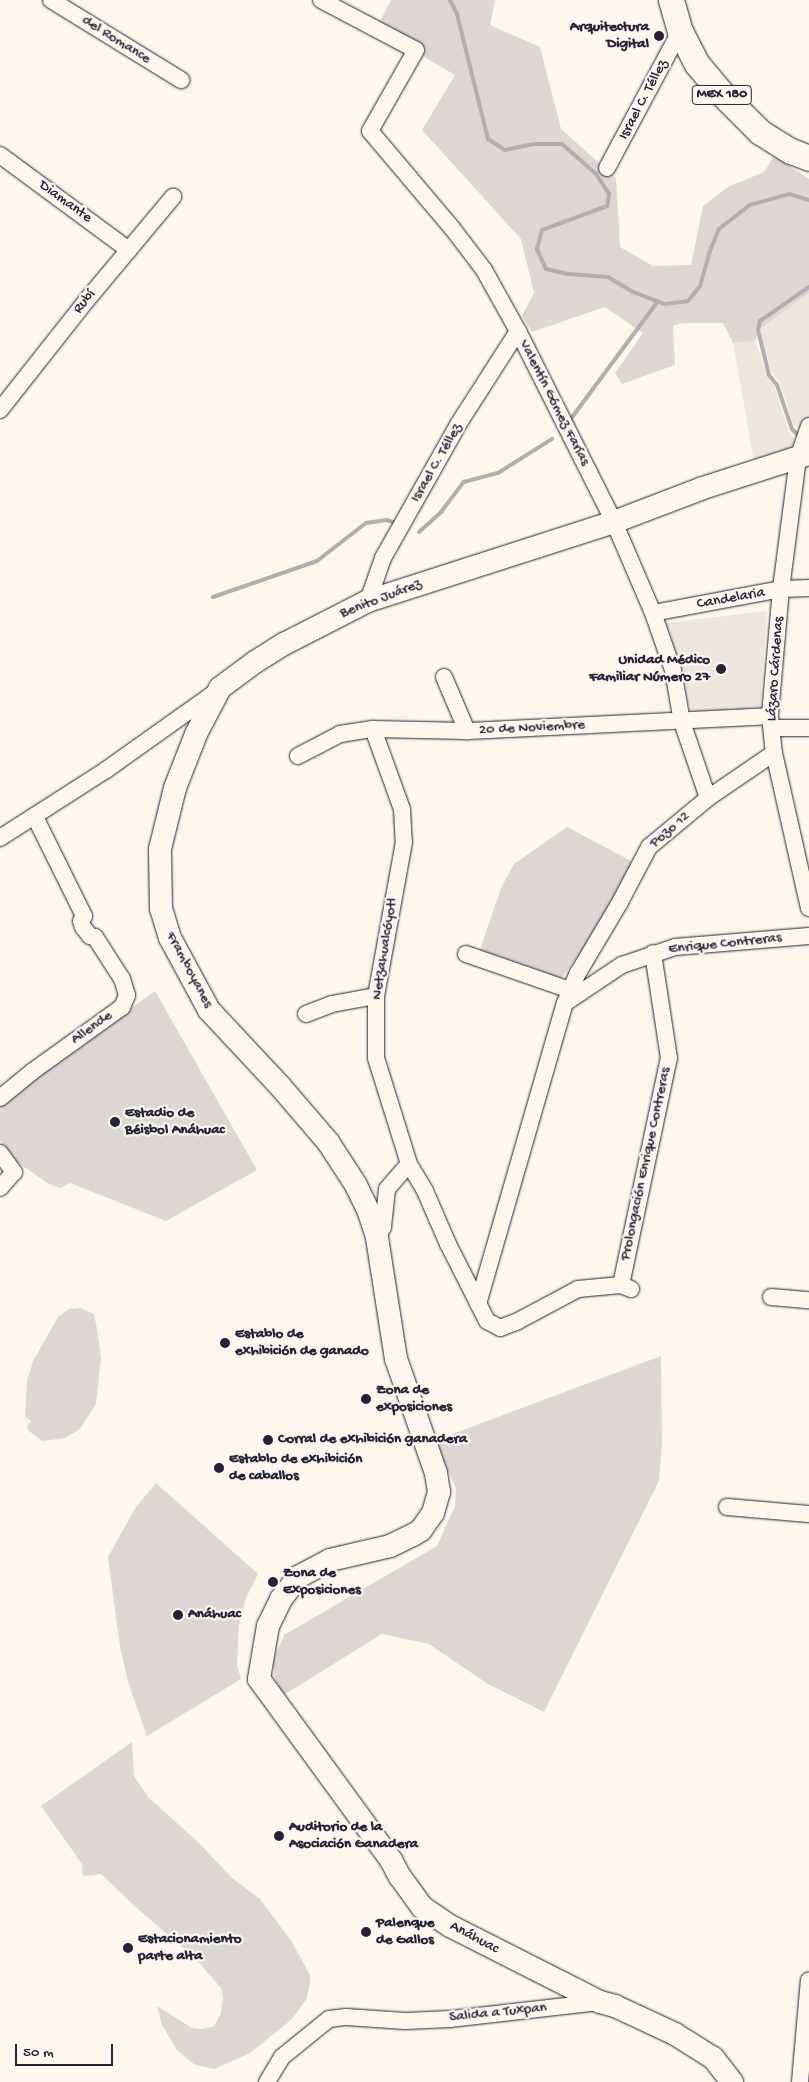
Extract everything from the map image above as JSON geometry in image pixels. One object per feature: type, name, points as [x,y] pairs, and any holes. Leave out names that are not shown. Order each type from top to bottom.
[{"type":"main road","name":"MEX 180","points":[[671,0],[680,31],[697,64],[720,94],[760,132],[791,151],[809,158]]},
{"type":"street","name":"del Romance","points":[[51,0],[181,80]]},
{"type":"street","name":"Valentín Gómez Farías","points":[[321,0],[416,50],[370,131],[452,228],[484,270],[518,331],[614,522],[653,613],[673,670],[682,722],[708,798]]},
{"type":"street","name":"Israel C. Téllez","points":[[607,168],[680,31]]},
{"type":"street","name":"Diamante","points":[[0,155],[129,250]]},
{"type":"street","name":"Rubí","points":[[0,410],[86,301],[173,197]]},
{"type":"street","name":"Israel C. Téllez","points":[[368,602],[383,558],[459,423],[518,331]]},
{"type":"street","name":"Lázaro Cárdenas","points":[[809,426],[781,589],[771,722],[774,753],[809,908]]},
{"type":"street","name":"Benito Juárez","points":[[0,838],[35,817],[255,662],[286,643],[368,602],[614,522],[703,488],[804,456]]},
{"type":"street","name":"Candelaria","points":[[653,613],[781,589],[809,588]]},
{"type":"street","points":[[444,677],[467,731]]},
{"type":"street","name":"Framboyanes","points":[[220,688],[196,734],[165,822],[160,849],[161,909],[176,950],[209,1010],[280,1086],[328,1142],[356,1185],[378,1237]]},
{"type":"street","name":"20 de Noviembre","points":[[298,756],[340,734],[373,729],[467,731],[682,722],[771,722],[809,728]]},
{"type":"street","name":"Netzahualcóyotl","points":[[373,729],[402,809],[404,842],[376,996],[376,1058],[409,1164],[425,1191],[487,1321],[500,1328],[518,1321],[578,1289],[626,1287]]},
{"type":"street","name":"Pozo 12","points":[[568,996],[649,848],[708,798],[774,753]]},
{"type":"street","name":"Allende","points":[[0,1098],[33,1071],[122,1007],[127,995],[122,979],[95,937],[90,936],[83,927],[81,921],[84,916],[35,817]]},
{"type":"street","name":"Enrique Contreras","points":[[568,996],[622,965],[675,946],[809,936]]},
{"type":"street","name":"Prolongación Enrique Contreras","points":[[626,1287],[669,1058],[653,953]]},
{"type":"street","points":[[466,954],[568,996],[478,1304]]},
{"type":"street","points":[[306,1014],[332,1004],[376,996]]},
{"type":"street","points":[[0,1153],[14,1172],[0,1188]]},
{"type":"street","points":[[378,1237],[383,1227],[387,1190],[409,1164]]},
{"type":"street","name":"Anáhuac","points":[[378,1237],[396,1359],[436,1474],[439,1492],[433,1513],[421,1530],[413,1536],[390,1546],[330,1560],[298,1578],[280,1599],[268,1626],[259,1679],[391,1860],[400,1877],[422,1907],[450,1926],[600,2002]]},
{"type":"street","points":[[771,1297],[809,1300]]},
{"type":"street","points":[[727,1507],[809,1514]]},
{"type":"street","points":[[800,2082],[809,1980]]},
{"type":"street","name":"Salida a Tuxpan","points":[[267,2082],[282,2056],[329,2019],[346,2017],[405,2021],[451,2019],[600,2002],[615,2006],[675,2034],[713,2058],[732,2082]]},
{"type":"shaded area","points":[[391,0],[495,0],[490,25],[540,47],[561,129],[616,178],[620,247],[653,266],[691,265],[703,206],[728,187],[764,172],[774,156],[809,179],[809,293],[760,329],[755,341],[733,343],[723,323],[682,323],[673,326],[675,365],[622,384],[615,373],[643,333],[605,307],[532,332],[522,316],[534,293],[521,239],[422,130],[455,75],[426,58],[379,23]]},
{"type":"shaded area","points":[[809,293],[809,420],[806,431],[794,426],[780,383],[771,371],[760,329]]},
{"type":"shaded area","points":[[755,341],[768,378],[774,386],[789,433],[800,445],[754,461],[733,343]]},
{"type":"shaded area","name":"Unidad Médico Familiar Número 27","points":[[767,611],[760,714],[692,717],[666,623]]},
{"type":"shaded area","points":[[567,827],[633,862],[613,912],[561,978],[480,950],[501,888],[514,864]]},
{"type":"shaded area","name":"Estadio de Béisbol Anáhuac","points":[[155,991],[257,1170],[166,1221],[70,1183],[60,1188],[49,1184],[17,1162],[0,1141],[0,1103]]},
{"type":"shaded area","points":[[81,1308],[94,1314],[97,1329],[101,1358],[96,1404],[80,1429],[65,1438],[42,1441],[29,1431],[27,1426],[31,1421],[25,1417],[27,1381],[33,1361],[58,1317],[69,1309]]},
{"type":"shaded area","points":[[661,1356],[662,1444],[659,1481],[544,1712],[488,1684],[429,1644],[382,1634],[282,1696],[275,1679],[273,1661],[284,1635],[437,1546],[455,1506],[456,1488],[434,1441]]},
{"type":"shaded area","name":"Anáhuac","points":[[156,1483],[258,1574],[246,1598],[239,1625],[237,1665],[241,1679],[147,1736],[129,1685],[120,1647],[108,1557],[136,1507]]},
{"type":"shaded area","points":[[132,1742],[134,1776],[148,1797],[198,1842],[232,1878],[260,1899],[292,1942],[310,1975],[306,2000],[291,2020],[250,2053],[215,2069],[195,2065],[177,2050],[162,2025],[157,2006],[192,2028],[202,2029],[214,2026],[221,2013],[223,1997],[221,1988],[194,1957],[139,1910],[101,1874],[83,1876],[82,1864],[41,1806]]},
{"type":"waterway","points":[[450,0],[457,14],[488,139],[505,150],[533,144],[562,144],[596,174],[609,194],[607,206],[542,230],[537,249],[546,269],[567,274],[608,277],[633,292],[665,304],[688,301],[700,286],[710,251],[719,229],[750,205],[789,194],[809,200]]},
{"type":"waterway","points":[[800,437],[792,429],[777,385],[769,375],[758,330],[760,321],[809,287]]},
{"type":"waterway","points":[[570,420],[658,301]]},
{"type":"waterway","points":[[419,532],[441,512],[464,482],[498,473],[552,439]]},
{"type":"waterway","points":[[213,597],[317,561],[366,523],[387,520],[396,523]]},
{"type":"place","name":"Arquitectura Digital","points":[[659,36]]},
{"type":"place","name":"Unidad Médico Familiar Número 27","points":[[721,669]]},
{"type":"place","name":"Estadio de Béisbol Anáhuac","points":[[115,1122]]},
{"type":"place","name":"Establo de exhibición de ganado","points":[[225,1343]]},
{"type":"place","name":"Zona de exposiciones","points":[[366,1399]]},
{"type":"place","name":"Corral de exhibición ganadera","points":[[268,1440]]},
{"type":"place","name":"Establo de exhibición de caballos","points":[[219,1468]]},
{"type":"place","name":"Zona de Exposiciones","points":[[273,1582]]},
{"type":"place","name":"Anáhuac","points":[[178,1615]]},
{"type":"place","name":"Auditorio de la Asociación Ganadera","points":[[279,1836]]},
{"type":"place","name":"Palenque de Gallos","points":[[366,1932]]},
{"type":"place","name":"Estacionamiento parte alta","points":[[128,1948]]}]
